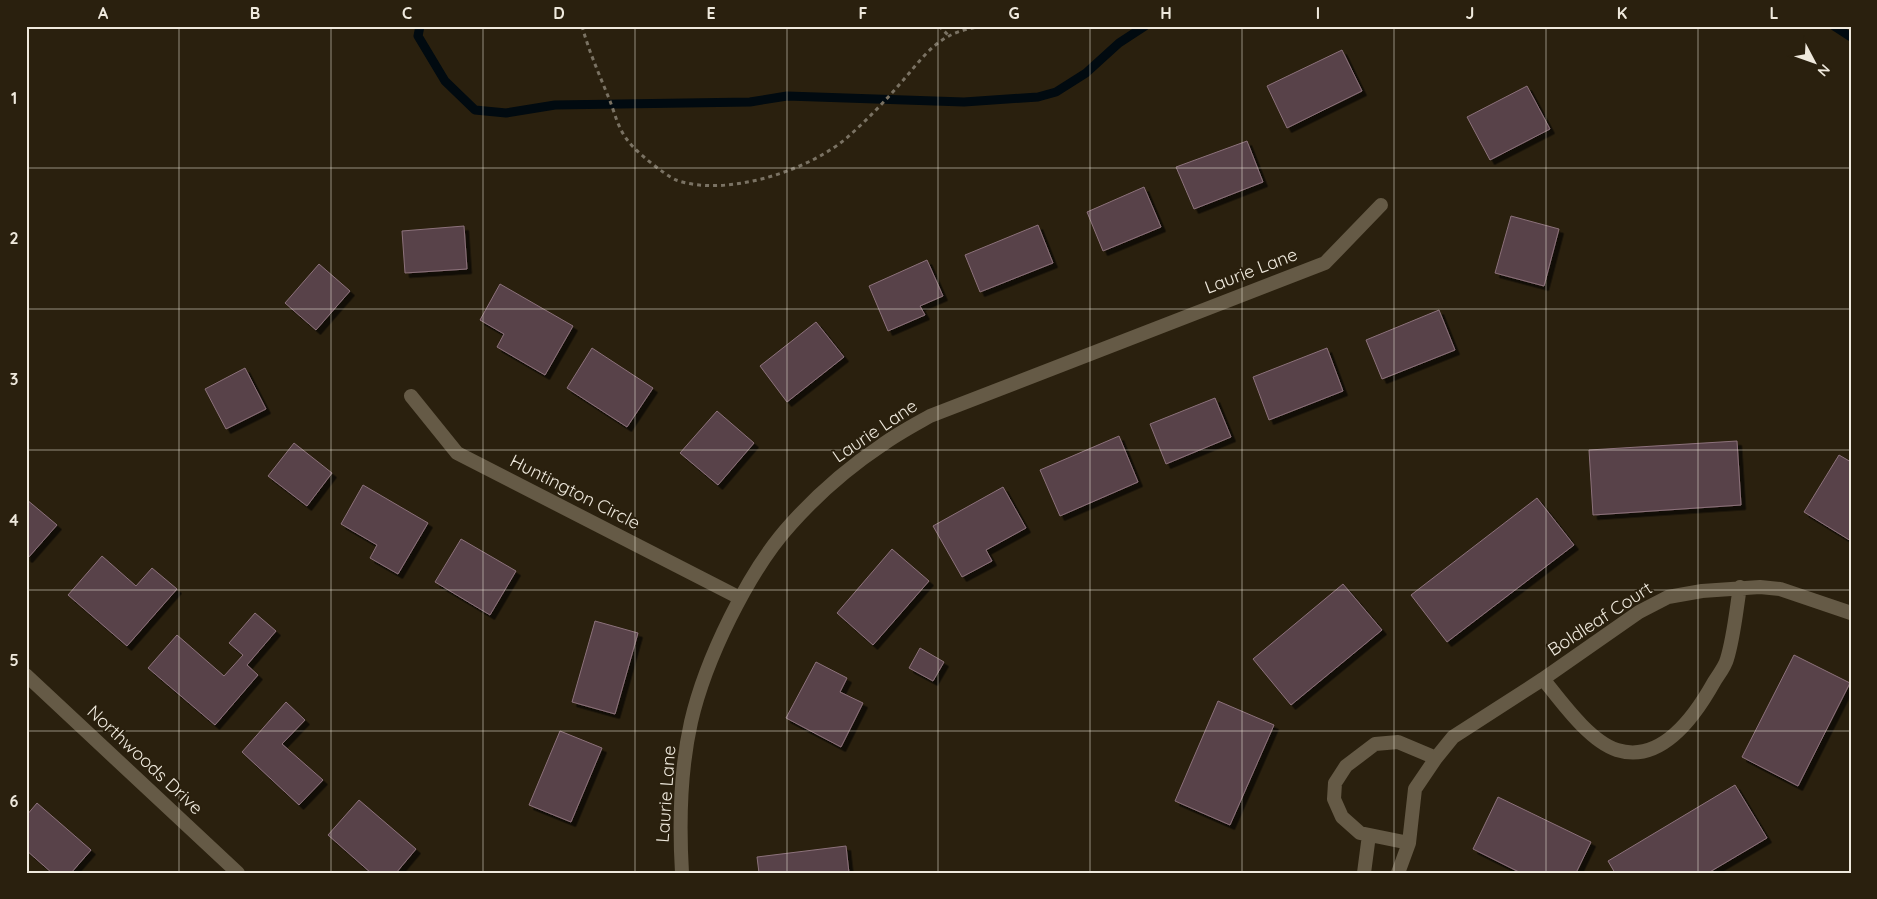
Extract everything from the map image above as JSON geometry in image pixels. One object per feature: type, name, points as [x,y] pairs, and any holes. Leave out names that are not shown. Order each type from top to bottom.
[{"type":"street","name":"Laurie Lane","points":[[682,873],[680,841],[681,801],[691,722],[706,674],[740,598],[766,557],[790,525],[829,486],[881,445],[939,412],[1324,263],[1381,205]]},
{"type":"street","name":"Huntington Circle","points":[[411,396],[456,453],[740,598]]},
{"type":"street","name":"Boldleaf Court","points":[[1398,873],[1409,843],[1415,789],[1453,737],[1543,679],[1640,612],[1668,597],[1740,587],[1780,589],[1851,613]]},
{"type":"street","name":"Boldleaf Court","points":[[1543,679],[1592,735],[1616,749],[1638,753],[1665,742],[1683,727],[1707,695],[1727,660],[1740,587]]},
{"type":"street","name":"Northwoods Drive","points":[[26,676],[238,873]]},
{"type":"street","points":[[1409,843],[1360,833],[1342,817],[1334,799],[1335,784],[1346,766],[1375,744],[1398,742],[1436,758]]},
{"type":"street","points":[[1364,873],[1369,835]]},
{"type":"path","points":[[582,26],[619,124],[628,142],[674,179],[699,185],[761,179],[784,173],[822,155],[848,137],[885,101],[936,45],[949,36],[982,26]]},
{"type":"path","points":[[939,26],[949,36]]},
{"type":"building","points":[[1342,50],[1362,91],[1287,128],[1267,86]]},
{"type":"building","points":[[1527,86],[1550,129],[1490,160],[1467,117]]},
{"type":"building","points":[[1247,141],[1263,182],[1194,209],[1176,167]]},
{"type":"building","points":[[1144,187],[1161,227],[1103,251],[1087,212]]},
{"type":"building","points":[[1511,216],[1559,229],[1544,286],[1495,273]]},
{"type":"building","points":[[1038,225],[1053,263],[980,292],[965,255]]},
{"type":"building","points":[[464,226],[467,269],[405,273],[402,231]]},
{"type":"building","points":[[927,260],[943,296],[920,306],[925,315],[888,331],[869,286]]},
{"type":"building","points":[[319,264],[350,291],[316,330],[285,303]]},
{"type":"building","points":[[500,284],[573,326],[545,375],[497,347],[504,334],[480,320]]},
{"type":"building","points":[[1439,310],[1455,350],[1382,379],[1366,340]]},
{"type":"building","points":[[816,322],[844,357],[787,402],[760,366]]},
{"type":"building","points":[[592,348],[653,388],[627,427],[567,388]]},
{"type":"building","points":[[1327,348],[1343,391],[1269,420],[1253,377]]},
{"type":"building","points":[[245,368],[266,409],[226,429],[205,389]]},
{"type":"building","points":[[1215,398],[1231,437],[1166,464],[1150,424]]},
{"type":"building","points":[[717,411],[754,443],[718,485],[680,453]]},
{"type":"building","points":[[1119,436],[1138,482],[1060,516],[1040,470]]},
{"type":"building","points":[[1737,441],[1741,505],[1593,515],[1589,450]]},
{"type":"building","points":[[294,443],[332,473],[307,506],[268,476]]},
{"type":"building","points":[[1839,455],[1851,462],[1851,541],[1804,512]]},
{"type":"building","points":[[363,485],[428,523],[398,574],[370,558],[377,545],[341,524]]},
{"type":"building","points":[[1003,487],[1026,528],[986,550],[992,561],[962,577],[933,526]]},
{"type":"building","points":[[1537,498],[1574,545],[1447,642],[1411,595]]},
{"type":"building","points":[[26,499],[57,525],[28,558],[26,557]]},
{"type":"building","points":[[461,539],[516,571],[490,615],[435,582]]},
{"type":"building","points":[[892,549],[929,581],[873,645],[837,613]]},
{"type":"building","points":[[102,556],[136,586],[152,568],[177,589],[127,646],[68,595]]},
{"type":"building","points":[[1343,584],[1382,630],[1291,705],[1253,659]]},
{"type":"building","points":[[255,613],[276,631],[247,665],[258,675],[215,725],[148,668],[177,635],[224,676],[243,655],[229,643]]},
{"type":"building","points":[[595,621],[638,633],[615,714],[572,702]]},
{"type":"building","points":[[920,648],[944,662],[933,681],[909,668]]},
{"type":"building","points":[[1794,655],[1850,683],[1798,786],[1742,757]]},
{"type":"building","points":[[816,662],[847,678],[840,692],[863,703],[841,747],[786,718]]},
{"type":"building","points":[[1218,701],[1274,725],[1230,825],[1175,801]]},
{"type":"building","points":[[286,702],[305,720],[282,744],[323,780],[299,805],[242,752]]},
{"type":"building","points":[[560,731],[602,748],[571,822],[529,805]]},
{"type":"building","points":[[1735,785],[1767,838],[1708,873],[1615,873],[1608,861]]},
{"type":"building","points":[[1498,797],[1591,842],[1576,873],[1521,873],[1473,849]]},
{"type":"building","points":[[359,800],[416,849],[396,873],[371,873],[328,835]]},
{"type":"building","points":[[37,803],[91,850],[71,873],[52,873],[26,850],[26,816]]},
{"type":"building","points":[[846,846],[849,873],[759,873],[757,857]]},
{"type":"waterway","points":[[420,26],[418,36],[445,81],[475,110],[506,113],[555,105],[750,102],[787,96],[964,102],[1038,97],[1056,92],[1086,73],[1119,43],[1145,26]]},
{"type":"waterway","points":[[1834,26],[1851,37]]}]
